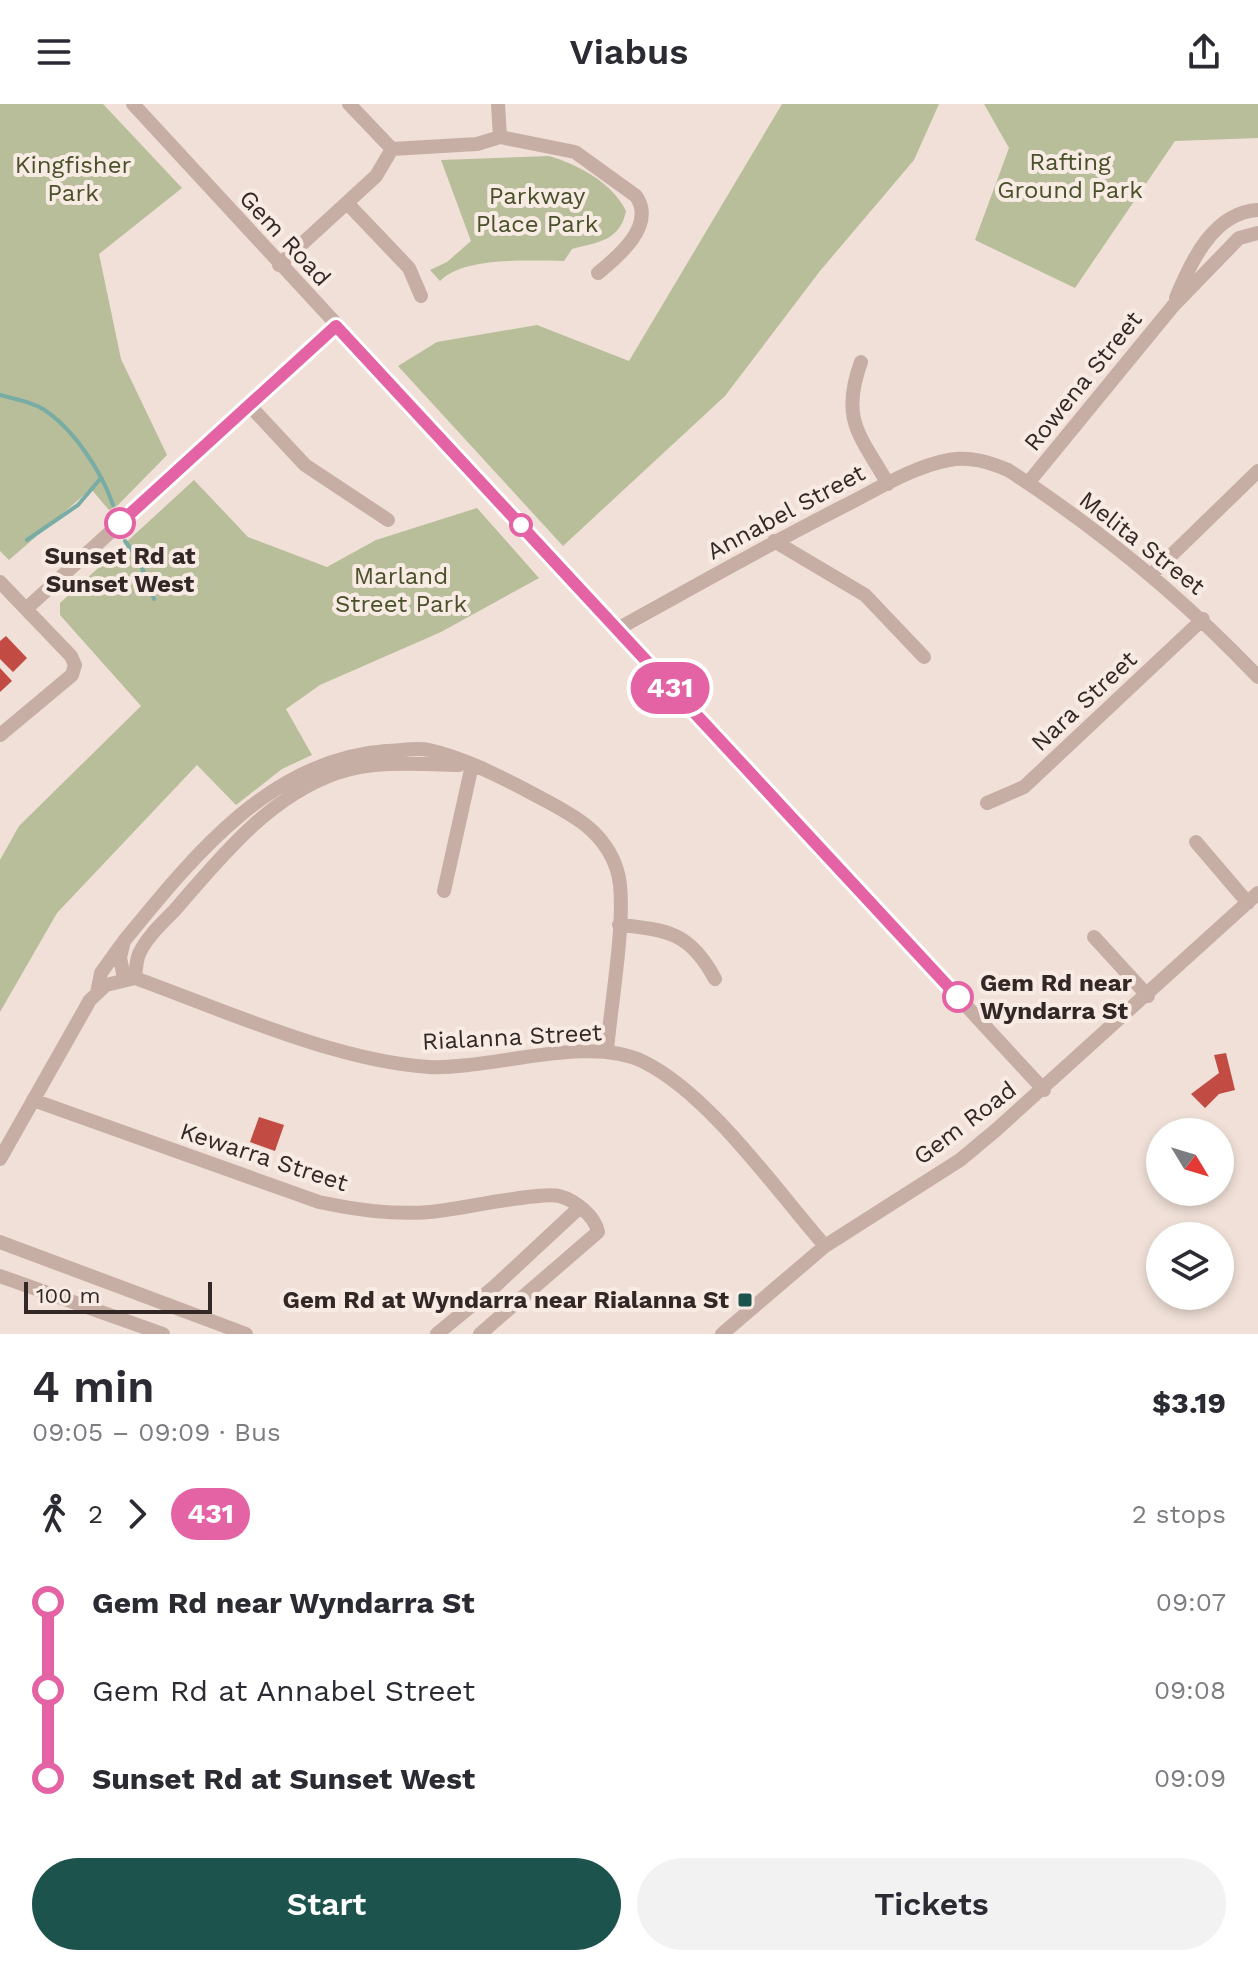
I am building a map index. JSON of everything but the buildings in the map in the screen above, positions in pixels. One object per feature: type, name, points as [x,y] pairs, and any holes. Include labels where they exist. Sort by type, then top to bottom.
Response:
[{"type":"street","name":"Gem Road","points":[[133,104],[1044,1090],[960,1160],[825,1246],[722,1334]]},
{"type":"street","points":[[349,104],[392,149],[477,144],[500,137],[575,152],[636,196],[642,205],[641,222],[621,254],[598,273]]},
{"type":"street","points":[[498,104],[500,137]]},
{"type":"street","points":[[279,265],[376,176],[392,149]]},
{"type":"street","points":[[348,204],[409,268],[421,296]]},
{"type":"street","name":"Rowena Street","points":[[1173,306],[1184,278],[1217,226],[1229,216],[1258,210]]},
{"type":"street","name":"Rowena Street","points":[[1028,483],[1173,306],[1239,238],[1258,233]]},
{"type":"street","points":[[26,609],[336,326]]},
{"type":"street","points":[[861,362],[850,406],[854,423],[888,484]]},
{"type":"street","points":[[250,406],[305,465],[388,520]]},
{"type":"street","name":"Annabel Street","points":[[616,630],[774,541],[888,484],[948,460],[985,461]]},
{"type":"street","name":"Melita Street","points":[[985,461],[1028,483],[1151,575],[1203,619],[1258,677]]},
{"type":"street","points":[[1151,575],[1258,471]]},
{"type":"street","points":[[774,541],[865,595],[924,657]]},
{"type":"street","points":[[0,582],[71,656],[75,665],[72,675],[0,735]]},
{"type":"street","name":"Nara Street","points":[[987,803],[1024,787],[1203,619]]},
{"type":"street","points":[[0,1159],[97,993],[101,973],[124,941],[207,846],[252,805],[289,780],[329,762],[367,753],[427,749],[472,765],[585,822],[607,845],[618,872],[619,925],[607,1051]]},
{"type":"street","points":[[97,993],[130,978],[139,954],[198,882],[261,818],[298,791],[337,772],[374,765],[472,765]]},
{"type":"street","points":[[444,891],[472,765]]},
{"type":"street","points":[[1044,1090],[1253,898],[1196,842]]},
{"type":"street","points":[[619,925],[666,930],[681,938],[695,948],[715,979]]},
{"type":"street","points":[[1094,937],[1148,996]]},
{"type":"street","points":[[124,941],[120,957],[130,978]]},
{"type":"street","name":"Rialanna Street","points":[[130,978],[358,1057],[431,1067],[607,1051],[640,1060],[684,1086],[825,1246]]},
{"type":"street","name":"Kewarra Street","points":[[33,1100],[319,1202],[369,1212],[428,1212],[558,1195],[580,1207]]},
{"type":"street","points":[[437,1334],[494,1287],[580,1207],[592,1218],[598,1232],[480,1334]]},
{"type":"street","points":[[0,1242],[246,1334]]},
{"type":"street","points":[[0,1276],[164,1334],[175,1309]]},
{"type":"green space","name":"Kingfisher Park","points":[[0,104],[103,104],[182,188],[99,254],[121,359],[167,455],[117,506],[109,510],[91,489],[9,560],[0,551]]},
{"type":"green space","points":[[782,104],[939,104],[914,160],[820,271],[725,396],[563,546],[398,366],[437,342],[537,325],[629,361]]},
{"type":"green space","name":"Rafting Ground Park","points":[[984,104],[1258,104],[1258,138],[1175,141],[1075,288],[975,240],[1009,148]]},
{"type":"green space","name":"Parkway Place Park","points":[[549,156],[582,170],[612,192],[626,211],[619,229],[606,239],[572,249],[564,261],[481,264],[465,267],[440,281],[430,270],[447,262],[471,241],[441,160]]},
{"type":"green space","name":"Marland Street Park","points":[[194,480],[248,537],[327,567],[376,540],[477,508],[539,578],[441,632],[320,685],[286,709],[312,755],[282,769],[236,805],[197,765],[57,913],[0,1012],[0,860],[19,826],[141,706],[60,615],[60,603]]},
{"type":"waterway","points":[[0,395],[38,406],[65,427],[94,465],[113,505]]},
{"type":"waterway","points":[[27,540],[78,505],[101,478]]},
{"type":"waterway","points":[[125,541],[139,560],[154,599]]},
{"type":"bus line","name":"431","points":[[120,523],[336,326],[958,997]]},
{"type":"place","name":"Sunset Rd at Sunset West","points":[[120,523]]},
{"type":"place","name":"Gem Rd near Wyndarra St","points":[[958,997]]},
{"type":"place","name":"Gem Rd at Wyndarra near Rialanna St","points":[[745,1300]]}]
